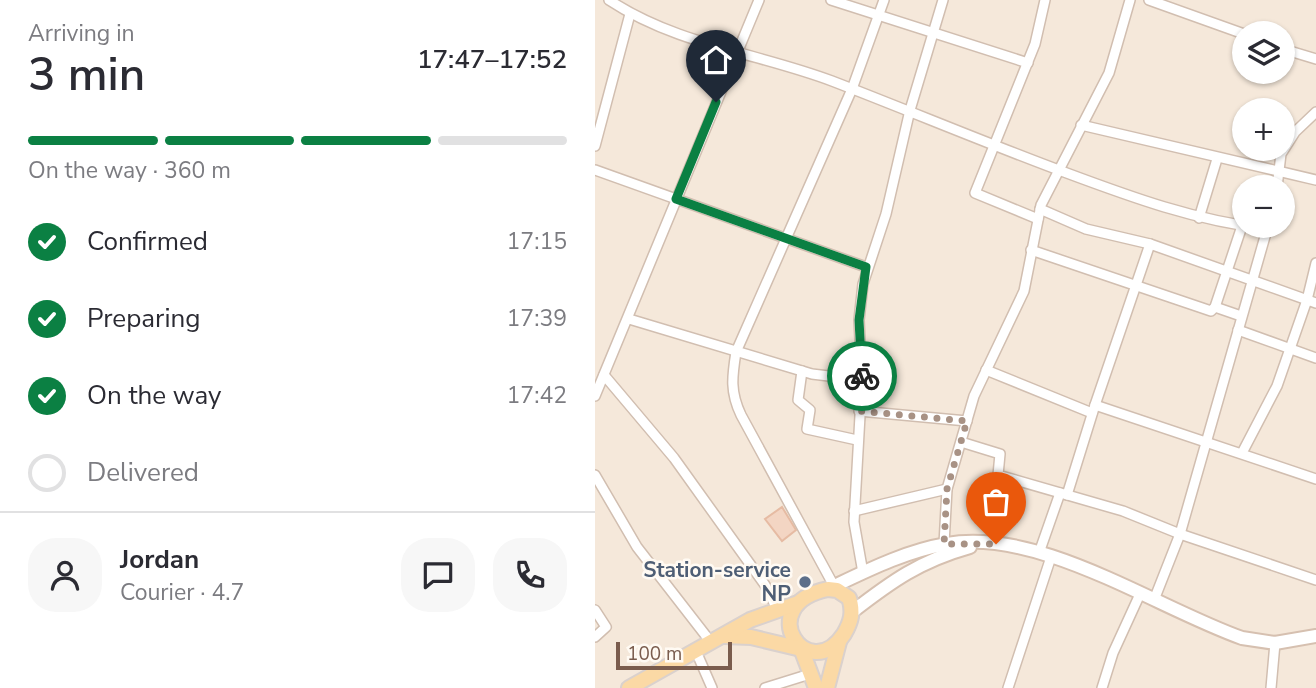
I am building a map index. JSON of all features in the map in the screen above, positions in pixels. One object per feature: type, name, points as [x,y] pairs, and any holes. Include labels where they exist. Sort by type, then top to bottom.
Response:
[{"type":"main road","points":[[636,686],[695,649],[777,609],[831,588],[844,593],[852,612],[839,641],[827,688]]},
{"type":"main road","points":[[798,603],[790,627],[816,688]]},
{"type":"main road","points":[[715,639],[751,637],[821,653],[839,641]]},
{"type":"street","points":[[609,0],[630,14],[686,38],[783,65],[910,110],[994,146],[1058,169],[1199,218],[1232,224]]},
{"type":"street","points":[[595,396],[629,319],[758,0]]},
{"type":"street","points":[[831,0],[1028,63]]},
{"type":"street","points":[[884,0],[852,89],[736,352],[731,384],[732,398],[831,588],[902,556],[944,544],[983,543],[1045,555],[1242,638],[1275,643],[1316,636]]},
{"type":"street","points":[[863,573],[854,537],[854,511],[862,380],[859,320],[866,267],[886,214],[910,110],[943,0]]},
{"type":"street","points":[[1045,0],[1028,63],[975,193],[1086,229],[1150,244],[1312,302]]},
{"type":"street","points":[[944,544],[947,489],[974,396],[1024,291],[1039,214],[1058,169],[1112,64],[1130,0]]},
{"type":"street","points":[[1149,0],[1176,4],[1232,29]]},
{"type":"street","points":[[595,146],[630,14]]},
{"type":"street","points":[[1295,53],[1316,59]]},
{"type":"street","points":[[1279,175],[1281,154],[1295,132],[1316,112]]},
{"type":"street","points":[[1081,125],[1217,159],[1316,180]]},
{"type":"street","points":[[1199,218],[1217,159]]},
{"type":"street","points":[[595,170],[866,267]]},
{"type":"street","points":[[1031,250],[1211,311],[1215,307],[1238,238]]},
{"type":"street","points":[[1154,600],[1180,534],[1265,238]]},
{"type":"street","points":[[1008,688],[1064,494],[1150,244]]},
{"type":"street","points":[[1242,453],[1272,396],[1312,302],[1316,263]]},
{"type":"street","points":[[1215,307],[1241,316]]},
{"type":"street","points":[[629,319],[802,371],[862,380]]},
{"type":"street","points":[[1238,330],[1316,358]]},
{"type":"street","points":[[986,370],[1094,409],[1205,440],[1316,479]]},
{"type":"street","points":[[802,371],[798,400],[810,410],[807,429],[857,440]]},
{"type":"street","points":[[604,375],[674,458],[765,585],[777,609]]},
{"type":"street","points":[[859,411],[967,421]]},
{"type":"street","points":[[961,443],[1000,454],[998,475],[1123,511],[1180,534],[1315,577]]},
{"type":"street","points":[[595,475],[637,547],[715,639]]},
{"type":"street","points":[[854,511],[947,489]]},
{"type":"street","points":[[852,612],[911,569],[931,558],[983,543]]},
{"type":"street","points":[[1102,688],[1113,653],[1140,594]]},
{"type":"street","points":[[595,610],[606,625],[604,632],[595,637]]},
{"type":"street","points":[[1271,688],[1275,643]]},
{"type":"street","points":[[695,649],[712,688]]},
{"type":"street","points":[[765,688],[810,674]]},
{"type":"shaded area","points":[[595,0],[1316,0],[1316,688],[595,688]]},
{"type":"building","points":[[782,507],[796,530],[782,541],[765,519]]},
{"type":"way so far","points":[[862,376],[859,411],[967,421],[947,489],[943,521],[944,544],[996,544]]},
{"type":"place","name":"Station-service NP","points":[[805,582]]},
{"type":"route","points":[[716,102],[676,199],[866,267],[859,320],[862,376]]}]
